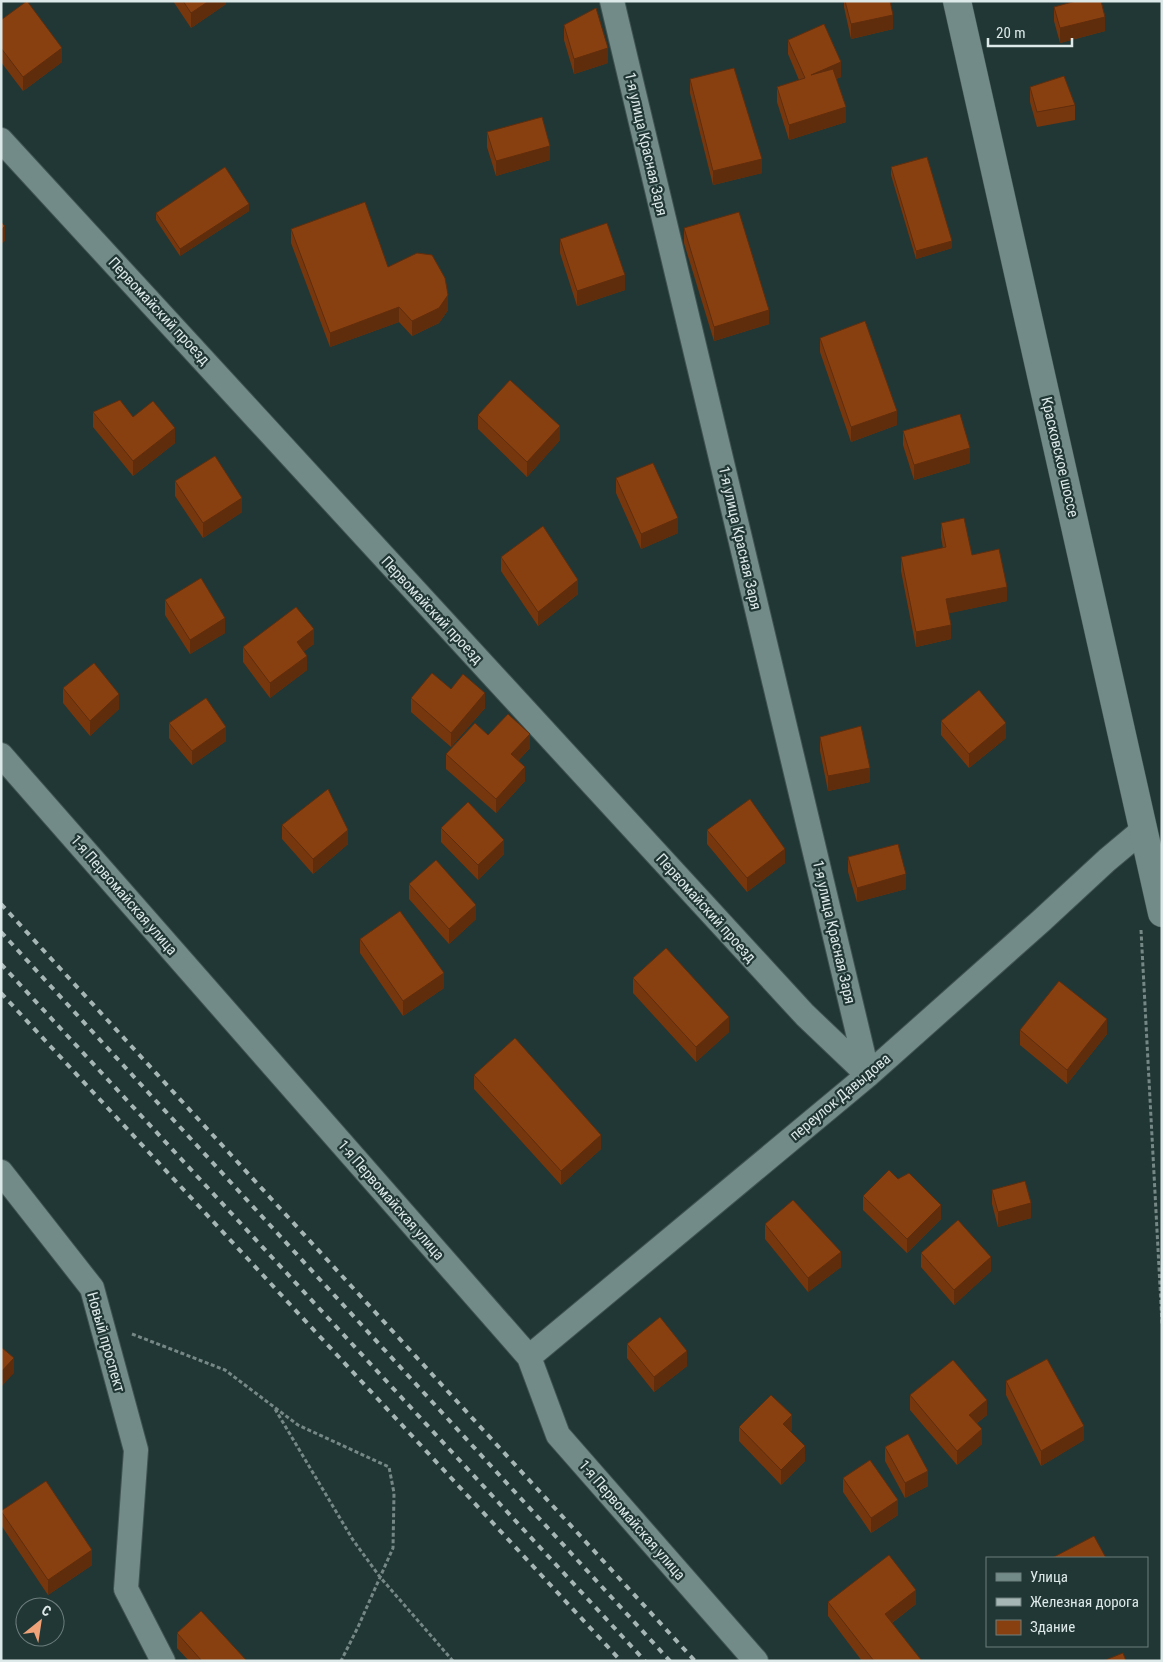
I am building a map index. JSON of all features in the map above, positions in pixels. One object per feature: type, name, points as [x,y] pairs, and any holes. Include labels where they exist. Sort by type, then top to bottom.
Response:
[{"type":"main road","name":"Красковское шоссе","points":[[958,1],[1144,829],[1151,918]]},
{"type":"street","name":"1-я улица Красная Заря","points":[[612,1],[868,1075]]},
{"type":"street","name":"Первомайский проезд","points":[[1,140],[805,1016],[868,1075]]},
{"type":"street","name":"1-я Первомайская улица","points":[[1,755],[529,1357],[558,1435],[756,1661]]},
{"type":"street","name":"переулок Давыдова","points":[[529,1357],[868,1075],[1144,829]]},
{"type":"street","name":"Новый проспект","points":[[1,1172],[92,1288],[136,1450],[126,1590],[164,1661]]},
{"type":"path","points":[[1151,918],[1162,1324]]},
{"type":"path","points":[[128,1332],[225,1370],[298,1426],[389,1468],[394,1493],[393,1548],[341,1661]]},
{"type":"path","points":[[274,1406],[353,1540],[380,1577],[453,1661]]},
{"type":"building","points":[[27,1],[62,48],[23,77],[1,48],[1,20]]},
{"type":"building","points":[[183,1],[209,1],[191,13]]},
{"type":"building","points":[[845,1],[890,1],[893,15],[851,24]]},
{"type":"building","points":[[1076,1],[1101,1],[1105,17],[1060,28],[1054,7]]},
{"type":"building","points":[[596,8],[608,48],[574,59],[564,25]]},
{"type":"building","points":[[824,24],[841,62],[811,75],[833,69],[846,107],[789,125],[777,87],[805,78],[788,40]]},
{"type":"building","points":[[734,68],[762,159],[713,171],[690,79]]},
{"type":"building","points":[[1064,76],[1075,105],[1037,112],[1030,87]]},
{"type":"building","points":[[542,117],[550,146],[496,161],[487,132]]},
{"type":"building","points":[[927,157],[952,241],[916,251],[891,167]]},
{"type":"building","points":[[225,167],[249,204],[180,249],[156,213]]},
{"type":"building","points":[[365,202],[388,267],[417,253],[432,255],[445,278],[448,295],[439,308],[412,321],[399,307],[330,333],[291,229]]},
{"type":"building","points":[[739,212],[769,310],[714,327],[684,228]]},
{"type":"building","points":[[1,222],[5,226],[1,230]]},
{"type":"building","points":[[607,223],[625,275],[577,291],[560,239]]},
{"type":"building","points":[[865,321],[897,411],[851,427],[820,338]]},
{"type":"building","points":[[510,380],[560,426],[527,462],[478,415]]},
{"type":"building","points":[[120,400],[133,417],[153,401],[175,428],[133,461],[93,412]]},
{"type":"building","points":[[960,414],[970,448],[914,465],[903,431]]},
{"type":"building","points":[[215,456],[242,498],[203,523],[175,481]]},
{"type":"building","points":[[653,463],[678,518],[641,534],[616,478]]},
{"type":"building","points":[[964,518],[972,555],[999,549],[1007,587],[946,599],[951,625],[916,632],[901,557],[946,547],[941,523]]},
{"type":"building","points":[[543,526],[578,580],[538,612],[501,557]]},
{"type":"building","points":[[201,578],[225,618],[190,640],[165,600]]},
{"type":"building","points":[[296,607],[314,629],[297,642],[307,656],[270,683],[243,647]]},
{"type":"building","points":[[94,663],[119,694],[90,721],[63,688]]},
{"type":"building","points":[[432,673],[451,689],[463,674],[485,693],[451,733],[411,698]]},
{"type":"building","points":[[979,690],[1006,723],[969,754],[941,721]]},
{"type":"building","points":[[206,698],[226,727],[192,751],[169,723]]},
{"type":"building","points":[[508,714],[530,734],[511,754],[525,767],[496,799],[446,754],[475,723],[488,735]]},
{"type":"building","points":[[861,726],[870,768],[828,776],[820,737]]},
{"type":"building","points":[[328,789],[348,830],[313,859],[282,825]]},
{"type":"building","points":[[750,799],[785,849],[747,878],[707,830]]},
{"type":"building","points":[[468,802],[504,840],[478,865],[441,828]]},
{"type":"building","points":[[898,844],[906,874],[857,888],[848,857]]},
{"type":"building","points":[[436,860],[476,905],[449,929],[409,884]]},
{"type":"building","points":[[400,911],[444,973],[403,1001],[360,939]]},
{"type":"building","points":[[666,948],[729,1017],[696,1047],[633,978]]},
{"type":"building","points":[[1059,981],[1107,1019],[1067,1070],[1020,1030]]},
{"type":"building","points":[[515,1038],[601,1135],[561,1171],[474,1075]]},
{"type":"building","points":[[889,1170],[898,1179],[909,1173],[941,1205],[907,1239],[863,1196]]},
{"type":"building","points":[[1025,1181],[1031,1203],[998,1212],[992,1190]]},
{"type":"building","points":[[793,1200],[841,1252],[808,1278],[765,1224]]},
{"type":"building","points":[[958,1220],[991,1257],[954,1290],[921,1253]]},
{"type":"building","points":[[660,1317],[687,1351],[654,1377],[627,1344]]},
{"type":"building","points":[[1,1347],[14,1358],[1,1372]]},
{"type":"building","points":[[1047,1359],[1084,1426],[1041,1451],[1006,1381]]},
{"type":"building","points":[[953,1360],[987,1400],[969,1415],[982,1429],[957,1451],[910,1395]]},
{"type":"building","points":[[771,1395],[792,1415],[783,1424],[805,1446],[781,1470],[739,1427]]},
{"type":"building","points":[[908,1434],[928,1471],[905,1483],[885,1447]]},
{"type":"building","points":[[870,1460],[898,1500],[871,1518],[843,1478]]},
{"type":"building","points":[[46,1481],[92,1550],[48,1580],[1,1511]]},
{"type":"building","points":[[1094,1536],[1105,1557],[1054,1557]]},
{"type":"building","points":[[889,1555],[916,1590],[885,1614],[922,1661],[874,1661],[828,1602]]},
{"type":"building","points":[[201,1611],[247,1661],[202,1661],[177,1633]]},
{"type":"building","points":[[1123,1653],[1126,1661],[1103,1661]]},
{"type":"railway","points":[[1,904],[695,1661]]},
{"type":"railway","points":[[1,932],[670,1661]]},
{"type":"railway","points":[[1,964],[645,1661]]},
{"type":"railway","points":[[1,993],[621,1661]]}]
